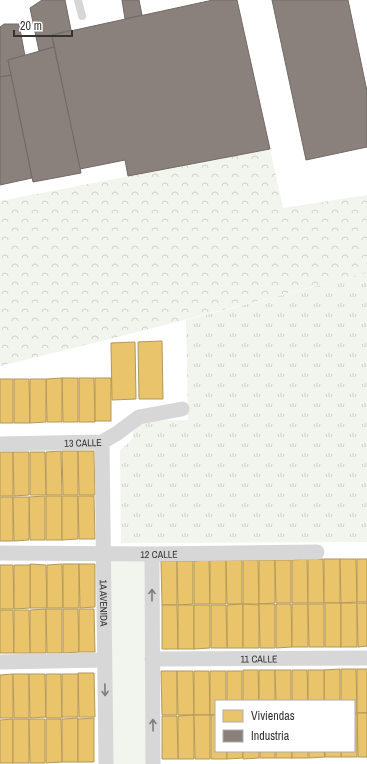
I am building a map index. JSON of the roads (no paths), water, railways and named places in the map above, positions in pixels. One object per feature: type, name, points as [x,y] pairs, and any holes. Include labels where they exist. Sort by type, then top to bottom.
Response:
[{"type":"street","name":"13 CALLE","points":[[0,444],[102,442],[116,434],[139,417],[182,409]]},
{"type":"street","name":"1A AVENIDA","points":[[102,442],[106,764]]},
{"type":"street","name":"12 CALLE","points":[[0,553],[152,554],[317,552]]},
{"type":"street","points":[[152,554],[153,764]]},
{"type":"street","name":"11 CALLE","points":[[152,659],[366,658]]},
{"type":"street","points":[[0,662],[104,660]]},
{"type":"lane","points":[[78,0],[82,16]]}]
